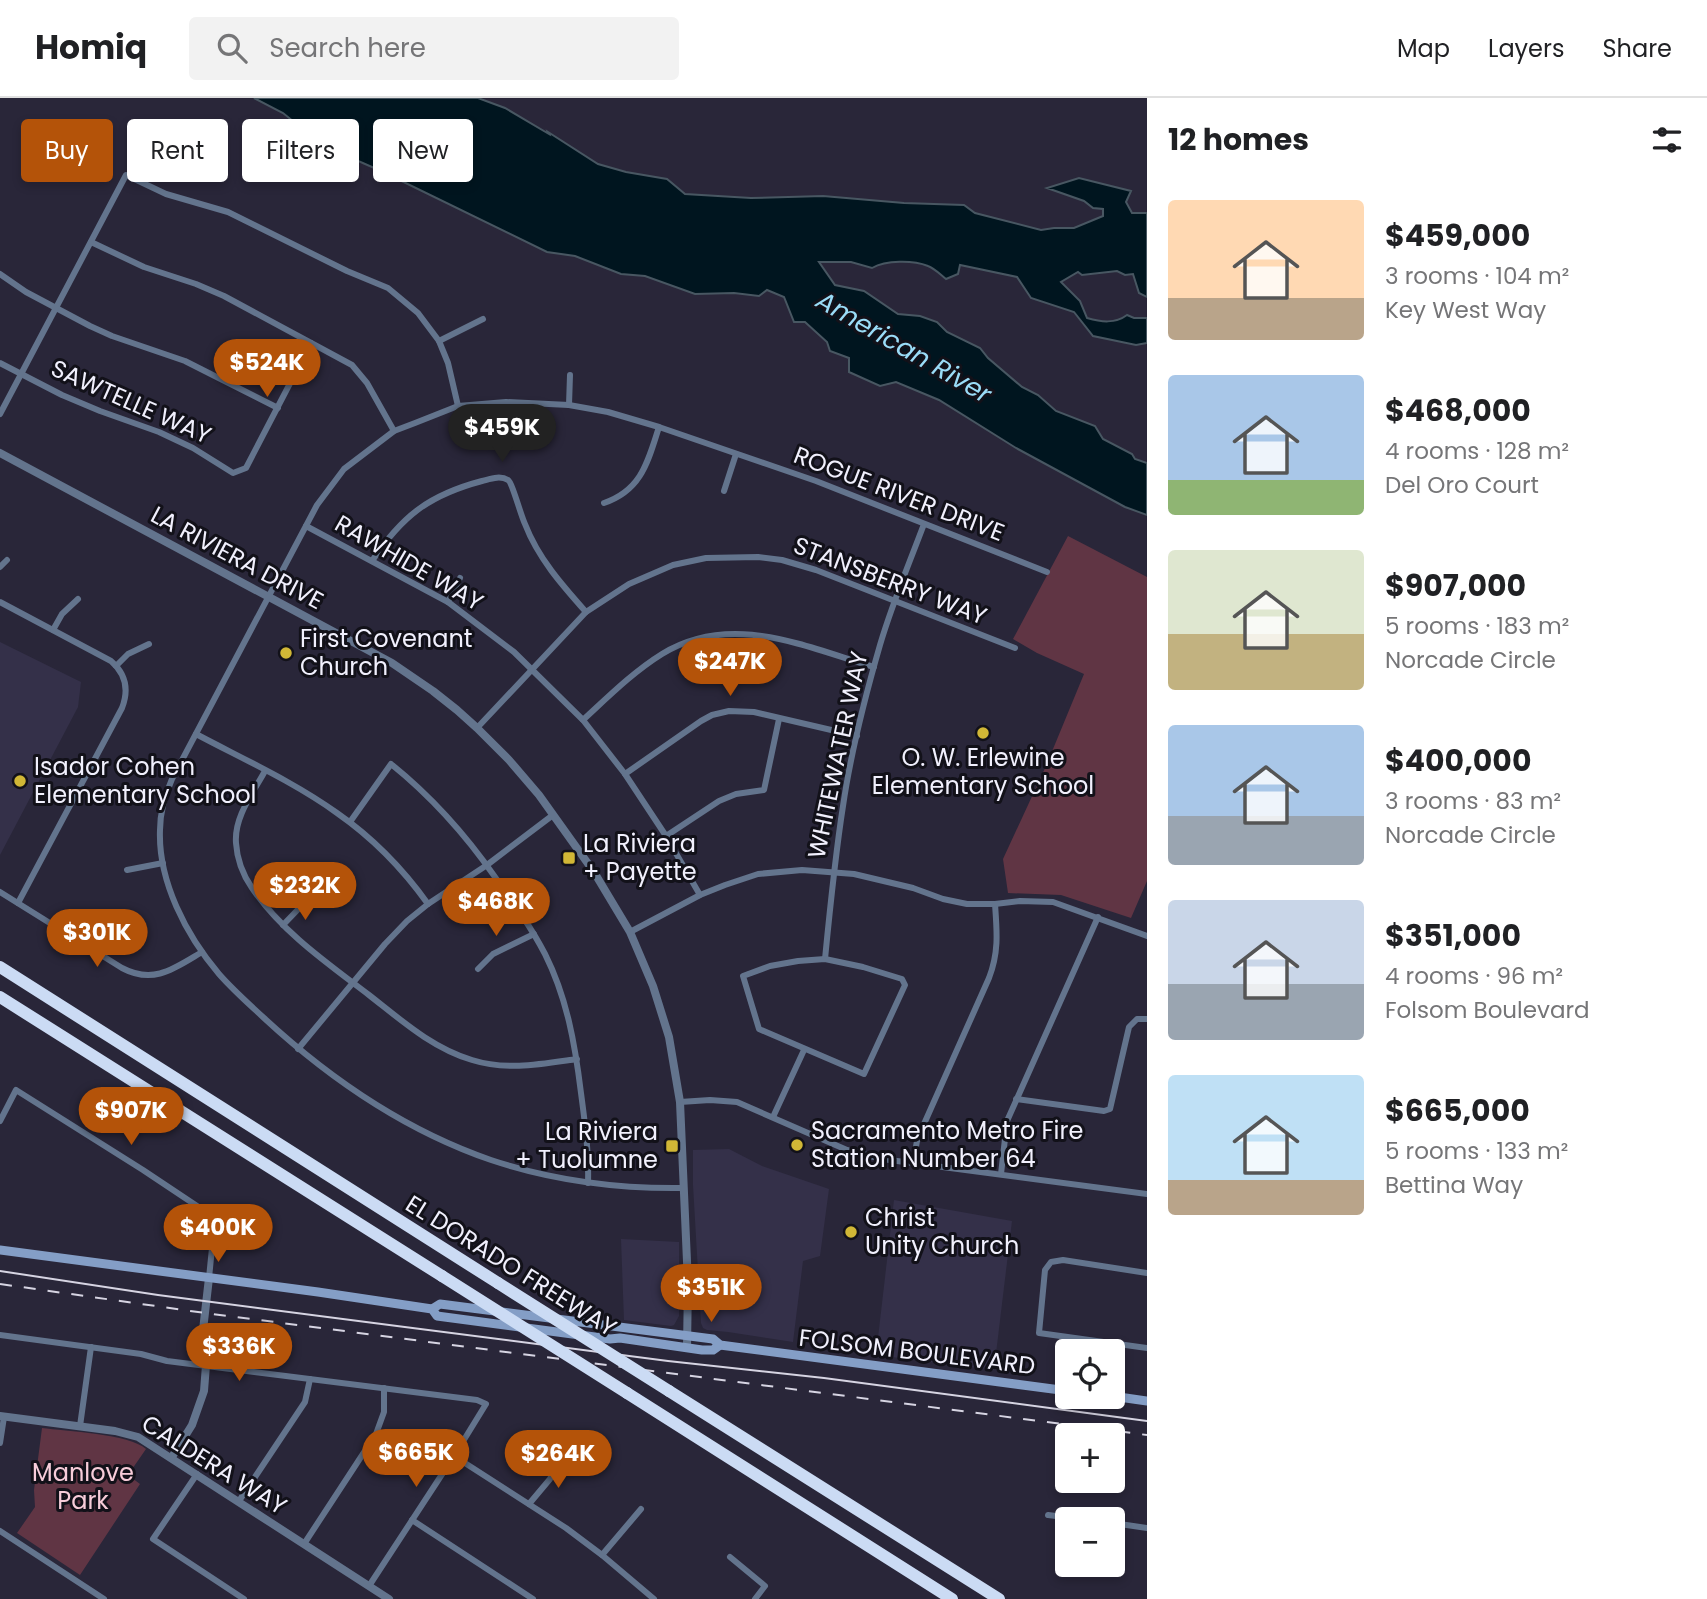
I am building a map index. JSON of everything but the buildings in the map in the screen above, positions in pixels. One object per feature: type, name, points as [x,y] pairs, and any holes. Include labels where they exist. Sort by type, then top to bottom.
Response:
[{"type":"highway","name":"EL DORADO FREEWAY","points":[[0,967],[999,1599]]},
{"type":"highway","name":"EL DORADO FREEWAY","points":[[0,997],[952,1599]]},
{"type":"main road","name":"FOLSOM BOULEVARD","points":[[0,1250],[432,1309],[440,1304],[713,1339],[720,1345],[1055,1389]]},
{"type":"main road","name":"FOLSOM BOULEVARD","points":[[432,1309],[437,1316],[713,1350],[720,1345]]},
{"type":"main road","points":[[1125,1398],[1147,1401]]},
{"type":"street","points":[[0,414],[126,175],[166,194],[229,212],[347,271],[388,288],[418,313],[439,341],[448,363],[458,406]]},
{"type":"street","points":[[91,242],[144,267],[224,296],[352,365],[360,373],[394,431]]},
{"type":"street","points":[[0,274],[56,308],[112,336],[186,361],[278,408],[311,343]]},
{"type":"street","points":[[439,341],[483,319]]},
{"type":"street","name":"SAWTELLE WAY","points":[[0,363],[62,395],[193,448],[233,473],[246,468],[278,408]]},
{"type":"street","points":[[569,405],[570,375]]},
{"type":"street","name":"ROGUE RIVER DRIVE","points":[[684,1188],[635,1188],[588,1183],[520,1169],[443,1141],[406,1123],[324,1070],[228,984],[202,951],[178,910],[163,863],[160,830],[163,803],[172,779],[317,505],[344,470],[394,431],[458,406],[506,402],[569,405],[608,412],[659,427],[816,481],[1047,572]]},
{"type":"street","points":[[604,503],[617,498],[637,481],[645,469],[659,427]]},
{"type":"street","name":"LA RIVIERA DRIVE","points":[[0,453],[392,663],[433,691],[477,728],[509,760],[553,815],[594,872],[630,932],[653,986],[669,1037],[680,1102],[688,1284],[687,1347]]},
{"type":"street","points":[[724,491],[736,454]]},
{"type":"street","points":[[372,561],[388,538],[424,504],[449,491],[499,477],[509,480],[514,487],[521,515],[538,550],[559,582],[586,612]]},
{"type":"street","name":"WHITEWATER WAY","points":[[825,959],[833,872],[856,736],[894,601],[924,524]]},
{"type":"street","name":"RAWHIDE WAY","points":[[306,526],[448,602],[513,652],[583,720],[625,774],[701,895]]},
{"type":"street","name":"STANSBERRY WAY","points":[[477,728],[586,612],[629,584],[673,565],[706,558],[735,556],[782,560],[816,570],[1015,648]]},
{"type":"street","points":[[0,567],[7,560]]},
{"type":"street","points":[[448,602],[460,578]]},
{"type":"street","points":[[53,630],[62,614],[78,599]]},
{"type":"street","points":[[0,602],[106,658],[116,666],[125,683],[122,708],[18,904]]},
{"type":"street","points":[[583,720],[644,666],[663,654],[689,640],[724,633],[753,634],[781,640],[874,667]]},
{"type":"street","points":[[116,666],[128,654],[149,644]]},
{"type":"street","points":[[625,774],[712,715],[729,711],[754,712],[856,736]]},
{"type":"street","points":[[666,836],[736,794],[764,790],[779,719]]},
{"type":"street","points":[[196,734],[314,797],[350,822],[385,853],[428,904]]},
{"type":"street","points":[[350,822],[391,764],[411,779],[447,815],[487,865],[534,934],[563,997],[571,1029],[586,1130],[588,1183]]},
{"type":"street","points":[[265,771],[240,816],[236,844],[240,864],[248,882],[282,925],[352,983],[428,1039],[450,1051],[472,1060],[502,1066],[577,1059]]},
{"type":"street","points":[[298,1049],[407,921],[553,815]]},
{"type":"street","points":[[127,870],[163,863]]},
{"type":"street","points":[[630,932],[701,895],[758,874],[802,870],[854,874],[967,904],[1053,902],[1147,936]]},
{"type":"street","points":[[0,892],[136,974],[152,976],[167,972],[202,951]]},
{"type":"street","points":[[282,925],[308,899]]},
{"type":"street","points":[[913,1163],[923,1124],[994,964],[998,944],[995,904]]},
{"type":"street","points":[[1000,1174],[1007,1121],[1098,917]]},
{"type":"street","points":[[478,969],[493,954],[534,934]]},
{"type":"street","points":[[825,959],[885,973],[902,979],[905,985],[864,1074],[759,1029],[743,976],[770,966],[825,959]]},
{"type":"street","points":[[1016,1099],[1104,1111],[1110,1109],[1129,1027],[1137,1019],[1147,1019]]},
{"type":"street","points":[[773,1117],[804,1050]]},
{"type":"street","points":[[0,1121],[16,1090],[215,1218],[203,1330],[205,1382],[192,1425],[172,1457]]},
{"type":"street","points":[[680,1102],[737,1102],[848,1150],[882,1159],[1147,1194]]},
{"type":"street","points":[[1147,1273],[1063,1260],[1051,1262],[1045,1270],[1039,1333],[1147,1348]]},
{"type":"street","points":[[0,1335],[141,1354],[167,1361],[478,1400],[486,1404],[369,1586]]},
{"type":"street","points":[[80,1426],[91,1347]]},
{"type":"street","points":[[239,1501],[305,1402],[310,1379]]},
{"type":"street","points":[[304,1544],[376,1434],[384,1412],[384,1388]]},
{"type":"street","points":[[0,1443],[2,1417]]},
{"type":"street","name":"CALDERA WAY","points":[[2,1417],[131,1434],[145,1440],[389,1599]]},
{"type":"street","points":[[454,1456],[566,1528],[654,1599]]},
{"type":"street","points":[[529,1504],[550,1479],[558,1459]]},
{"type":"street","points":[[197,1474],[153,1539],[244,1599]]},
{"type":"street","points":[[602,1555],[641,1509]]},
{"type":"street","points":[[1048,1515],[1055,1516]]},
{"type":"street","points":[[412,1520],[533,1599]]},
{"type":"street","points":[[1125,1525],[1147,1528]]},
{"type":"street","points":[[0,1531],[104,1599]]},
{"type":"street","points":[[730,1557],[765,1586],[755,1599]]},
{"type":"shaded area","name":"Isador Cohen Elementary School","points":[[0,642],[81,682],[78,707],[0,855]]},
{"type":"shaded area","points":[[729,1149],[762,1166],[829,1189],[820,1256],[803,1261],[793,1342],[707,1330],[701,1323],[693,1150]]},
{"type":"shaded area","points":[[894,1200],[1012,1221],[994,1370],[876,1355]]},
{"type":"shaded area","points":[[621,1239],[679,1242],[679,1316],[674,1325],[624,1320]]},
{"type":"green space","points":[[1068,536],[1147,577],[1147,881],[1131,918],[1061,895],[1008,893],[1003,859],[1084,674],[1013,639]]},
{"type":"green space","name":"Manlove Park","points":[[42,1428],[112,1437],[146,1449],[128,1475],[140,1484],[80,1575],[17,1533],[35,1507],[34,1490]]},
{"type":"water","name":"American River","points":[[254,98],[478,98],[505,108],[598,164],[667,179],[685,194],[751,198],[823,196],[964,205],[975,213],[1041,230],[1074,228],[1103,216],[1103,209],[1093,208],[1084,201],[1047,188],[1079,178],[1131,191],[1126,202],[1132,213],[1147,213],[1147,297],[1139,293],[1133,274],[1125,275],[1117,271],[1082,275],[1078,272],[1061,282],[1080,301],[1087,318],[1108,321],[1127,315],[1147,318],[1147,343],[1136,345],[1093,336],[1074,312],[1031,298],[1017,277],[960,265],[958,274],[946,279],[930,267],[915,263],[892,262],[872,268],[851,262],[819,262],[835,285],[864,291],[898,314],[920,316],[937,322],[947,332],[980,348],[1022,387],[1038,395],[1056,411],[1095,426],[1103,439],[1132,454],[1135,459],[1147,463],[1147,515],[1125,507],[1016,448],[939,400],[896,382],[880,386],[849,372],[849,358],[830,351],[827,342],[805,322],[794,322],[784,297],[767,290],[759,296],[734,293],[695,294],[645,276],[621,274],[575,256],[547,252],[404,182],[473,182],[473,119],[373,119],[373,167],[359,161],[359,119],[290,119]]},
{"type":"tram line","points":[[0,1271],[158,1295],[1147,1421]]},
{"type":"railway","points":[[0,1284],[1147,1435]]},
{"type":"place","name":"First Covenant Church","points":[[286,653]]},
{"type":"place","name":"O. W. Erlewine Elementary School","points":[[983,733]]},
{"type":"place","name":"Isador Cohen Elementary School","points":[[20,781]]},
{"type":"place","name":"La Riviera + Payette","points":[[569,858]]},
{"type":"place","name":"Sacramento Metro Fire Station Number 64","points":[[797,1145]]},
{"type":"place","name":"La Riviera + Tuolumne","points":[[672,1146]]},
{"type":"place","name":"Christ Unity Church","points":[[851,1232]]}]
